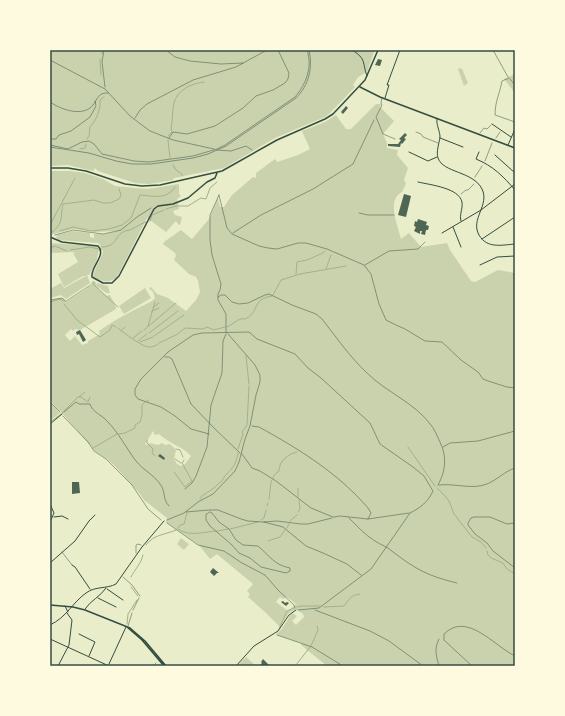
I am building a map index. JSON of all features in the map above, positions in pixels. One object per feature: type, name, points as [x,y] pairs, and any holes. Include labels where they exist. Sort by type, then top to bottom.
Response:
[{"type":"main road","points":[[50,168],[68,168],[86,171],[125,184],[142,186],[160,185],[217,173],[230,168],[277,140],[328,118],[336,112],[368,76],[378,50]]},
{"type":"main road","points":[[360,86],[384,98],[515,148]]},
{"type":"main road","points":[[50,237],[62,242],[98,246],[101,249],[101,253],[91,276],[93,279],[103,283],[112,283],[119,276],[154,209],[158,206],[173,204],[190,197],[203,185],[215,178],[217,173]]},
{"type":"main road","points":[[50,605],[73,607],[85,610],[135,631],[165,666]]},
{"type":"street","points":[[352,50],[362,58],[366,75],[368,76]]},
{"type":"street","points":[[384,98],[390,85],[387,84],[400,50]]},
{"type":"street","points":[[438,119],[437,123],[440,137],[437,157],[445,167],[474,179],[482,189],[484,202],[476,225],[482,239],[486,243],[494,245],[515,244]]},
{"type":"street","points":[[492,124],[511,137]]},
{"type":"street","points":[[508,145],[515,129]]},
{"type":"street","points":[[440,137],[463,147]]},
{"type":"street","points":[[409,152],[428,161],[437,157]]},
{"type":"street","points":[[479,152],[476,159],[485,162],[494,168],[515,190]]},
{"type":"street","points":[[495,155],[515,173]]},
{"type":"street","points":[[418,182],[451,190],[459,196],[462,204],[460,218],[461,222]]},
{"type":"street","points":[[442,233],[481,210],[515,184]]},
{"type":"street","points":[[482,239],[515,217]]},
{"type":"street","points":[[453,227],[461,247]]},
{"type":"street","points":[[480,265],[497,257],[515,256]]},
{"type":"street","points":[[50,424],[62,414]]},
{"type":"street","points":[[50,504],[54,512],[50,522]]},
{"type":"street","points":[[50,563],[75,541],[95,515]]},
{"type":"street","points":[[53,516],[62,516],[68,519]]},
{"type":"street","points":[[50,625],[58,621],[67,613],[85,593],[90,590],[106,588],[116,584],[142,547],[164,521]]},
{"type":"street","points":[[72,565],[75,567],[90,590]]},
{"type":"street","points":[[85,610],[87,606],[106,588]]},
{"type":"street","points":[[106,588],[123,600]]},
{"type":"street","points":[[97,598],[116,607]]},
{"type":"street","points":[[58,666],[68,647],[72,620],[67,613],[65,606]]},
{"type":"street","points":[[236,666],[254,646],[275,634],[289,615],[296,610]]},
{"type":"street","points":[[50,639],[109,666],[127,627]]},
{"type":"street","points":[[79,634],[95,642],[89,657]]},
{"type":"lane","points":[[384,98],[376,116],[383,134],[395,139]]},
{"type":"lane","points":[[480,134],[481,130],[484,128],[487,129],[492,124]]},
{"type":"lane","points":[[416,132],[439,144]]},
{"type":"lane","points":[[137,554],[135,550],[136,544],[140,544],[142,547]]},
{"type":"lane","points":[[62,552],[72,565]]},
{"type":"lane","points":[[123,577],[132,585],[140,596]]},
{"type":"lane","points":[[127,627],[132,613]]},
{"type":"path","points":[[50,102],[68,110],[75,111],[89,109],[99,94],[105,89],[102,62],[104,50]]},
{"type":"path","points":[[166,50],[175,57],[190,61],[220,64],[245,63]]},
{"type":"path","points":[[135,120],[140,110],[147,104],[193,80],[228,71],[267,50]]},
{"type":"path","points":[[169,138],[173,132],[187,134],[215,126],[242,108],[256,96],[273,90],[284,83],[288,79],[289,73],[278,50]]},
{"type":"path","points":[[50,145],[68,149],[82,142],[90,142],[102,154],[125,160],[144,162],[193,156],[215,150],[225,145],[295,97],[308,76],[309,64],[307,50]]},
{"type":"path","points":[[493,50],[515,86]]},
{"type":"path","points":[[50,60],[105,89],[144,128],[169,138],[215,150],[227,152],[246,146],[251,149]]},
{"type":"path","points":[[509,78],[502,81],[495,104],[495,115],[515,122]]},
{"type":"path","points":[[103,92],[109,93]]},
{"type":"path","points":[[50,139],[56,139],[59,135],[71,131],[90,117],[96,106],[95,100]]},
{"type":"path","points":[[232,234],[261,215],[313,189],[352,164],[376,116]]},
{"type":"path","points":[[474,179],[485,162],[494,140],[501,131]]},
{"type":"path","points":[[459,196],[477,182]]},
{"type":"path","points":[[185,489],[192,483],[196,476],[207,447],[211,405],[222,373],[223,341],[226,333],[226,314],[218,302],[221,284],[211,248],[210,219],[210,212],[219,195],[227,228],[232,234],[259,246],[268,248],[277,249],[298,243],[306,243],[327,249],[364,265],[371,274],[379,304],[386,320],[425,341],[442,342],[461,360],[478,372],[484,379],[507,387],[515,388]]},
{"type":"path","points":[[50,237],[72,230],[103,234],[121,230],[154,205]]},
{"type":"path","points":[[359,212],[368,214],[394,215]]},
{"type":"path","points":[[364,265],[389,251],[418,249],[425,242]]},
{"type":"path","points":[[218,297],[225,295],[232,302],[239,304],[248,303],[269,294],[292,306],[316,314],[322,318],[367,373],[429,422],[443,448],[445,468],[438,485],[448,484],[474,486],[487,484],[515,468]]},
{"type":"path","points":[[50,300],[62,298],[65,301]]},
{"type":"path","points":[[209,434],[191,429],[161,407],[138,399],[134,391],[141,379],[171,349],[195,334],[250,332],[257,339],[295,354],[308,368],[370,423],[380,444],[413,466],[424,476],[433,491],[426,503],[418,510],[410,513],[368,519],[340,516],[308,524],[277,520],[263,522]]},
{"type":"path","points":[[184,513],[198,502],[217,491],[235,471],[250,426],[260,382],[260,375],[255,364],[226,333]]},
{"type":"path","points":[[164,357],[169,357],[172,359],[191,404],[241,454],[252,468],[276,481],[311,508],[333,517]]},
{"type":"path","points":[[50,402],[88,442],[94,451],[106,459],[132,485],[140,494],[148,509],[198,545],[224,551],[242,564],[265,575],[278,590],[294,604],[296,610],[322,607],[372,569],[410,513]]},
{"type":"path","points":[[62,414],[76,402],[79,404],[90,404],[93,409],[110,424],[121,437],[136,461],[161,485],[164,500],[169,506]]},
{"type":"path","points":[[250,426],[263,428],[310,457],[336,477],[368,508],[371,513],[368,519]]},
{"type":"path","points":[[443,448],[450,442],[478,441],[515,430]]},
{"type":"path","points":[[164,521],[184,513],[218,510],[241,520],[263,522],[282,526],[306,546],[347,564],[362,576]]},
{"type":"path","points":[[210,512],[212,512],[219,522],[229,529],[236,540],[243,545],[258,546],[274,562],[281,566],[290,568],[290,571],[286,573],[261,567],[250,558],[239,553],[208,524],[206,515],[210,512]]},
{"type":"path","points":[[515,523],[505,523],[490,516],[474,517],[468,522],[468,525],[475,534],[487,543],[493,551],[515,568]]},
{"type":"path","points":[[348,518],[374,540],[420,571],[457,583]]},
{"type":"path","points":[[132,613],[140,596]]},
{"type":"path","points":[[313,609],[356,624],[370,631],[389,641],[423,666]]},
{"type":"path","points":[[472,666],[444,640],[444,634],[448,630],[457,626],[465,627],[486,636],[502,649],[515,656]]},
{"type":"path","points":[[275,634],[313,647],[343,666]]},
{"type":"path","points":[[439,639],[435,648],[439,666]]},
{"type":"path","points":[[153,666],[158,662]]},
{"type":"green space","points":[[50,50],[373,50],[374,52],[367,72],[358,77],[353,85],[355,87],[325,117],[275,138],[224,168],[149,184],[135,183],[98,171],[95,168],[93,171],[68,165],[50,166]]},
{"type":"green space","points":[[458,69],[462,69],[468,83],[464,86]]},
{"type":"green space","points":[[515,74],[515,93],[504,79]]},
{"type":"green space","points":[[376,104],[381,104],[380,107],[394,121],[383,134],[387,143],[387,148],[398,150],[397,155],[408,168],[404,180],[406,184],[402,192],[397,196],[394,207],[394,214],[401,239],[409,233],[421,247],[447,243],[450,250],[471,281],[475,282],[498,270],[515,273],[515,666],[327,666],[301,645],[301,643],[277,635],[292,613],[297,616],[292,621],[296,625],[304,617],[303,614],[296,609],[289,613],[280,627],[248,597],[250,594],[247,591],[253,584],[217,554],[210,559],[199,545],[166,522],[167,518],[144,500],[115,466],[95,451],[50,401],[50,300],[63,298],[67,301],[86,289],[93,281],[96,282],[98,288],[103,293],[107,296],[110,295],[116,309],[80,330],[75,329],[73,331],[71,329],[65,335],[70,341],[75,336],[82,345],[88,343],[88,341],[100,334],[99,331],[152,301],[155,298],[153,292],[149,288],[151,287],[157,294],[168,298],[186,311],[196,300],[200,292],[198,281],[196,277],[189,274],[174,260],[176,256],[175,253],[163,244],[164,242],[181,230],[192,239],[209,219],[218,198],[220,207],[224,207],[232,195],[253,177],[256,178],[256,173],[275,159],[277,162],[310,149],[302,131],[325,122],[336,115],[346,129],[351,129]],"holes":[[[153,431],[155,435],[159,434],[191,456],[185,464],[181,466],[177,464],[174,459],[176,450],[170,444],[145,444]],[[280,597],[283,599],[287,597],[296,604],[288,611],[276,602]]]},
{"type":"green space","points":[[50,171],[85,173],[103,179],[115,186],[134,188],[148,189],[179,184],[179,194],[181,196],[177,199],[179,209],[173,211],[175,215],[182,217],[180,225],[176,221],[166,232],[147,218],[117,277],[111,281],[103,281],[94,278],[93,274],[103,253],[103,250],[99,250],[96,262],[89,275],[87,275],[90,283],[66,299],[61,295],[50,298],[50,289],[61,283],[64,288],[86,276],[83,276],[64,287],[58,274],[78,262],[73,253],[76,252],[50,253],[50,243],[101,246],[98,243],[59,240],[56,238],[57,235],[72,231],[90,233],[90,237],[94,238],[94,234],[105,234],[118,231],[95,232],[73,229],[50,235]]},
{"type":"green space","points":[[97,283],[108,286],[110,293],[106,293],[97,286]]},
{"type":"green space","points":[[145,288],[151,298],[124,314],[119,306]]},
{"type":"green space","points":[[50,402],[60,413],[52,419],[50,416]]},
{"type":"green space","points":[[181,538],[189,544],[184,550],[177,544]]},
{"type":"green space","points":[[246,657],[256,666],[237,666]]},
{"type":"building","points":[[378,59],[382,60],[380,66],[375,65]]},
{"type":"building","points":[[346,106],[348,108],[343,114],[341,112]]},
{"type":"building","points":[[405,133],[407,135],[404,138],[406,139],[402,144],[401,143],[400,147],[388,146],[388,144],[398,144],[401,140],[399,139]]},
{"type":"building","points":[[404,194],[411,196],[406,217],[398,215]]},
{"type":"building","points":[[418,219],[427,222],[426,225],[429,226],[425,235],[421,234],[422,231],[420,231],[420,234],[414,231],[416,227],[414,226],[415,221],[417,222]]},
{"type":"building","points":[[80,330],[86,340],[83,342],[79,334],[77,335],[76,332]]},
{"type":"building","points":[[160,454],[165,458],[164,460],[158,456]]},
{"type":"building","points":[[72,482],[79,482],[80,493],[72,494]]},
{"type":"building","points":[[213,568],[219,573],[214,576],[210,572]]},
{"type":"building","points":[[283,601],[285,603],[289,603],[286,606],[281,602]]},
{"type":"building","points":[[263,659],[270,666],[259,666]]},
{"type":"waterway","points":[[100,59],[101,75]]},
{"type":"waterway","points":[[168,136],[172,132],[173,106],[178,94],[190,86],[204,82]]},
{"type":"waterway","points":[[87,139],[89,136],[90,127],[98,115],[100,100],[104,97]]},
{"type":"waterway","points":[[168,140],[170,158]]},
{"type":"waterway","points":[[80,149],[85,148],[86,144]]},
{"type":"waterway","points":[[173,165],[176,170],[182,174],[182,176]]},
{"type":"waterway","points":[[50,225],[75,178]]},
{"type":"waterway","points":[[166,209],[176,206],[188,206],[201,198],[206,199],[210,188],[217,182]]},
{"type":"waterway","points":[[60,231],[73,227],[92,231],[109,229],[122,225],[131,218],[140,195],[164,196],[175,187]]},
{"type":"waterway","points":[[51,233],[60,223],[63,204],[94,200],[103,203],[110,203],[119,199],[121,195],[119,189]]},
{"type":"waterway","points":[[150,221],[152,215],[164,210]]},
{"type":"waterway","points":[[102,247],[111,245],[124,231],[131,230],[146,222]]},
{"type":"waterway","points":[[50,248],[55,246],[67,251]]},
{"type":"waterway","points":[[70,250],[90,247],[98,249]]},
{"type":"waterway","points":[[296,274],[297,262],[307,260],[325,251]]},
{"type":"waterway","points":[[326,269],[331,255]]},
{"type":"waterway","points":[[273,295],[281,280],[300,274],[346,266]]},
{"type":"waterway","points":[[93,282],[94,285],[118,307]]},
{"type":"waterway","points":[[66,301],[89,286]]},
{"type":"waterway","points":[[227,327],[239,320],[246,319],[254,312],[261,300],[272,296]]},
{"type":"waterway","points":[[50,302],[60,299],[63,301]]},
{"type":"waterway","points":[[148,326],[155,302]]},
{"type":"waterway","points":[[154,307],[159,303]]},
{"type":"waterway","points":[[144,330],[176,303]]},
{"type":"waterway","points":[[64,304],[77,320],[100,337],[110,330],[112,325],[116,327]]},
{"type":"waterway","points":[[152,311],[159,308]]},
{"type":"waterway","points":[[149,333],[178,311]]},
{"type":"waterway","points":[[154,336],[184,315]]},
{"type":"waterway","points":[[121,331],[125,327]]},
{"type":"waterway","points":[[159,343],[176,335],[185,328],[203,329],[207,327],[214,330],[225,327]]},
{"type":"waterway","points":[[118,328],[142,345],[153,347],[158,344]]},
{"type":"waterway","points":[[133,338],[142,331]]},
{"type":"waterway","points":[[138,341],[147,334]]},
{"type":"waterway","points":[[140,342],[153,337]]},
{"type":"waterway","points":[[246,356],[249,384]]},
{"type":"waterway","points":[[238,449],[243,434],[242,432],[247,425],[249,386]]},
{"type":"waterway","points":[[79,397],[85,392]]},
{"type":"waterway","points":[[62,413],[78,397],[81,397],[88,402],[90,397]]},
{"type":"waterway","points":[[119,434],[135,428],[135,425],[140,422],[142,405],[145,402]]},
{"type":"waterway","points":[[57,417],[61,414]]},
{"type":"waterway","points":[[50,422],[57,417]]},
{"type":"waterway","points":[[93,448],[117,434]]},
{"type":"waterway","points":[[147,440],[147,443],[153,449],[152,453],[155,456]]},
{"type":"waterway","points":[[408,447],[435,486]]},
{"type":"waterway","points":[[176,449],[180,450],[183,457]]},
{"type":"waterway","points":[[273,478],[279,471],[282,461],[290,454],[297,452]]},
{"type":"waterway","points":[[200,499],[221,482],[235,463],[238,453]]},
{"type":"waterway","points":[[175,459],[181,463]]},
{"type":"waterway","points":[[174,472],[185,487],[192,481],[182,463],[184,460]]},
{"type":"waterway","points":[[269,499],[272,480]]},
{"type":"waterway","points":[[298,488],[298,497]]},
{"type":"waterway","points":[[437,488],[449,501],[454,514],[472,537],[481,542],[486,548]]},
{"type":"waterway","points":[[298,512],[300,509],[299,500]]},
{"type":"waterway","points":[[261,520],[264,518],[266,510]]},
{"type":"waterway","points":[[178,528],[180,525],[184,524],[187,513]]},
{"type":"waterway","points":[[290,521],[297,515]]},
{"type":"waterway","points":[[230,529],[258,522]]},
{"type":"waterway","points":[[287,528],[289,524]]},
{"type":"waterway","points":[[178,529],[187,533],[216,531]]},
{"type":"waterway","points":[[217,531],[228,529]]},
{"type":"waterway","points":[[146,545],[149,541],[156,537],[176,530]]},
{"type":"waterway","points":[[268,541],[280,537],[285,530]]},
{"type":"waterway","points":[[487,551],[491,558],[503,563],[507,569],[515,574]]},
{"type":"waterway","points":[[131,577],[143,555]]},
{"type":"waterway","points":[[131,587],[138,596]]},
{"type":"waterway","points":[[324,607],[344,606],[352,596],[360,594]]},
{"type":"waterway","points":[[127,624],[128,614],[137,600]]},
{"type":"waterway","points":[[297,607],[320,606]]},
{"type":"waterway","points":[[279,629],[287,611],[294,608]]},
{"type":"waterway","points":[[311,646],[318,630],[317,626]]},
{"type":"waterway","points":[[307,651],[310,647]]},
{"type":"waterway","points":[[295,666],[307,651]]},
{"type":"railway","points":[[50,147],[89,153],[132,164],[151,164],[193,158],[208,154],[226,146],[296,98],[304,88],[309,76],[309,50]]}]
